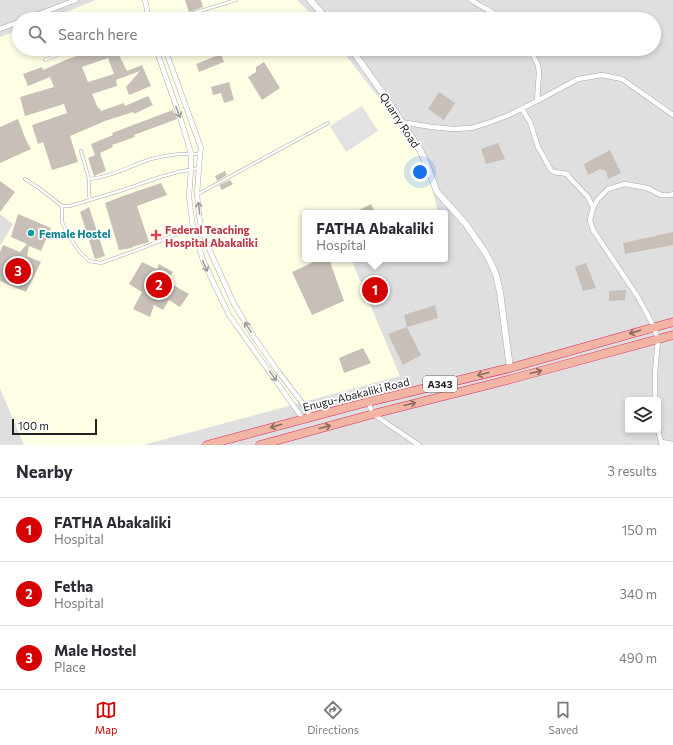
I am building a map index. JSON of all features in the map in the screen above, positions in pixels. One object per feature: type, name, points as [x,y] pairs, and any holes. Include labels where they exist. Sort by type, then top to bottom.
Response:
[{"type":"highway","name":"Enugu-Abakaliki Road","points":[[207,445],[368,402],[510,368],[673,322]]},
{"type":"highway","name":"A343","points":[[263,445],[372,414],[673,335]]},
{"type":"street","points":[[44,12],[76,0]]},
{"type":"street","points":[[145,0],[148,12]]},
{"type":"street","points":[[310,0],[321,12]]},
{"type":"street","points":[[471,0],[493,12]]},
{"type":"street","points":[[0,29],[12,25]]},
{"type":"street","points":[[159,56],[191,153],[189,197],[193,228],[203,260],[229,315],[306,418]]},
{"type":"street","points":[[167,56],[201,148],[197,194],[201,227],[210,251],[234,304],[254,337],[306,408],[306,418]]},
{"type":"street","name":"Quarry Road","points":[[356,56],[420,150],[437,192],[457,213],[485,252],[496,275],[500,292],[510,368]]},
{"type":"street","points":[[534,56],[538,65],[539,73],[537,101]]},
{"type":"street","points":[[401,122],[453,129],[470,128],[488,124],[522,109],[578,79],[602,75],[622,80],[673,115]]},
{"type":"street","points":[[172,96],[181,92]]},
{"type":"street","points":[[522,109],[530,122],[538,147],[551,170],[554,172],[567,174],[588,197],[593,207]]},
{"type":"street","points":[[655,397],[655,372],[658,340],[654,327],[638,297],[593,230],[590,220],[593,207],[598,199],[608,189],[625,184],[647,188],[661,195],[673,194]]},
{"type":"street","points":[[368,402],[372,414],[419,445]]},
{"type":"street","points":[[659,433],[662,444],[673,444]]},
{"type":"lane","points":[[197,12],[236,0]]},
{"type":"lane","points":[[45,60],[55,56]]},
{"type":"lane","points":[[197,194],[328,123]]},
{"type":"lane","points":[[81,151],[89,179],[90,200]]},
{"type":"lane","points":[[89,179],[105,176],[152,159],[191,153],[200,154]]},
{"type":"lane","points":[[24,179],[39,188],[62,206],[70,206],[160,177],[199,168]]},
{"type":"lane","points":[[62,206],[62,222],[65,229],[80,252],[89,261],[102,263],[193,228]]},
{"type":"shaded area","points":[[0,0],[673,0],[673,445],[0,445]]},
{"type":"shaded area","points":[[96,0],[297,0],[309,12],[66,12]]},
{"type":"shaded area","name":"Federal Teaching Hospital Abakaliki","points":[[12,33],[12,56],[346,56],[382,102],[422,159],[431,181],[437,210],[302,210],[302,262],[352,262],[400,376],[143,445],[24,445],[0,388],[0,246],[13,224],[0,214],[0,37]]},
{"type":"shaded area","points":[[362,106],[378,131],[346,152],[330,126]]},
{"type":"building","points":[[185,0],[201,0],[203,7],[189,12]]},
{"type":"building","points":[[77,56],[120,56],[127,71],[142,65],[151,86],[129,95],[126,87],[140,71],[116,80],[117,86],[92,94],[98,108],[101,111],[124,103],[125,106],[148,96],[153,105],[134,114],[133,112],[105,121],[70,136],[78,162],[52,170],[43,142],[38,144],[32,125],[67,113],[64,104],[25,116],[20,97],[54,87],[50,77],[28,86],[23,74],[42,67],[43,70]],"holes":[[[108,58],[114,74],[88,82],[82,67]]]},
{"type":"building","points":[[216,56],[222,56],[224,62],[199,72],[196,64]]},
{"type":"building","points":[[264,62],[280,88],[262,100],[248,77],[256,72],[256,67]]},
{"type":"building","points":[[229,82],[234,100],[224,103],[221,93],[213,95],[211,87]]},
{"type":"building","points":[[439,92],[455,103],[444,120],[428,109]]},
{"type":"building","points":[[173,110],[177,119],[134,135],[135,137],[112,145],[113,147],[100,153],[106,171],[94,176],[88,158],[95,155],[91,144],[113,135],[112,133]]},
{"type":"building","points":[[18,119],[31,149],[0,163],[0,127]]},
{"type":"building","points":[[498,143],[505,159],[486,164],[481,149]]},
{"type":"building","points":[[610,150],[621,173],[608,179],[606,171],[600,169],[588,175],[584,164]]},
{"type":"building","points":[[225,171],[227,175],[217,181],[215,176]]},
{"type":"building","points":[[230,180],[233,184],[222,190],[219,185]]},
{"type":"building","points":[[0,181],[15,192],[0,212]]},
{"type":"building","points":[[161,183],[167,195],[137,206],[149,242],[132,248],[119,250],[105,203]]},
{"type":"building","points":[[371,204],[374,210],[359,210]]},
{"type":"building","points":[[89,207],[105,256],[95,259],[80,212]]},
{"type":"building","points":[[18,214],[51,228],[41,251],[29,246],[27,256],[41,262],[26,292],[0,281],[0,252],[3,245],[20,252],[27,244],[11,237]]},
{"type":"building","points":[[673,232],[673,245],[625,254],[623,243]]},
{"type":"building","points":[[142,262],[157,269],[159,264],[173,272],[166,281],[189,294],[180,307],[169,300],[163,310],[154,305],[150,317],[133,309],[142,292],[129,284]]},
{"type":"building","points":[[314,262],[330,262],[344,301],[312,315],[292,272]]},
{"type":"building","points":[[586,263],[596,288],[583,291],[575,267]]},
{"type":"building","points":[[626,290],[625,300],[609,301],[609,291]]},
{"type":"building","points":[[435,305],[438,318],[407,327],[404,315]]},
{"type":"building","points":[[407,327],[421,355],[403,365],[388,334]]},
{"type":"building","points":[[363,348],[371,363],[344,373],[339,358]]},
{"type":"place","name":"Female Hostel","points":[[31,233]]},
{"type":"place","name":"Federal Teaching Hospital Abakaliki","points":[[156,235]]},
{"type":"place","name":"Male Hostel","points":[[18,271]]},
{"type":"place","name":"Fetha","points":[[159,285]]},
{"type":"place","name":"FATHA Abakaliki","points":[[375,290]]}]
